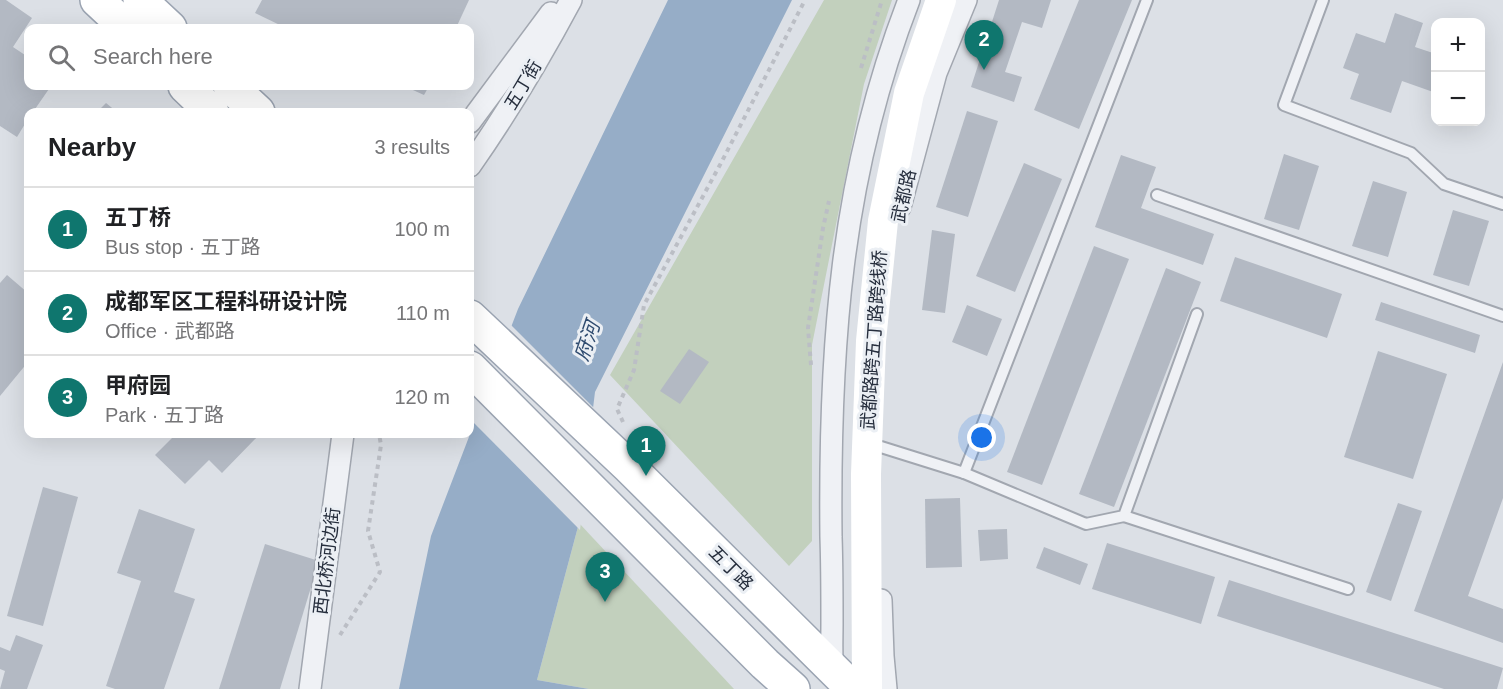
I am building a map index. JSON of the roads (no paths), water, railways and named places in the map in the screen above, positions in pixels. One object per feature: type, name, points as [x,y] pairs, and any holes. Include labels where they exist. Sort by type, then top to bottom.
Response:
[{"type":"main road","points":[[97,0],[123,24]]},
{"type":"main road","points":[[140,0],[166,24]]},
{"type":"main road","points":[[189,90],[208,108]]},
{"type":"main road","points":[[234,90],[254,108]]},
{"type":"main road","name":"五丁路","points":[[474,321],[629,467],[840,682]]},
{"type":"main road","points":[[474,372],[765,664],[793,689]]},
{"type":"street","name":"五丁街","points":[[474,117],[560,0]]},
{"type":"street","name":"五丁街","points":[[474,160],[538,61],[571,0]]},
{"type":"street","points":[[840,682],[830,443],[839,288],[851,207],[868,125],[884,68],[909,0]]},
{"type":"street","name":"武都路跨五丁路跨线桥","points":[[867,689],[866,474],[871,341],[883,221],[909,93],[941,0]]},
{"type":"street","name":"武都路","points":[[886,689],[882,657],[880,558],[881,392],[892,255],[900,204],[936,73],[966,0]]},
{"type":"street","name":"西北桥河边街","points":[[310,689],[342,438]]},
{"type":"lane","points":[[964,473],[1147,0]]},
{"type":"lane","points":[[1323,0],[1284,105],[1410,153],[1444,184],[1503,204]]},
{"type":"lane","points":[[1157,195],[1503,316]]},
{"type":"lane","points":[[1124,516],[1197,314]]},
{"type":"lane","points":[[881,447],[964,473],[1086,524],[1124,516],[1348,589]]},
{"type":"water","name":"府河","points":[[668,0],[792,0],[595,392],[579,523],[537,680],[589,689],[399,689],[431,536],[469,438],[474,438],[474,424],[518,309]]},
{"type":"place","name":"成都军区工程科研设计院","points":[[984,70]]},
{"type":"place","name":"五丁桥","points":[[646,476]]},
{"type":"place","name":"甲府园","points":[[605,602]]}]
